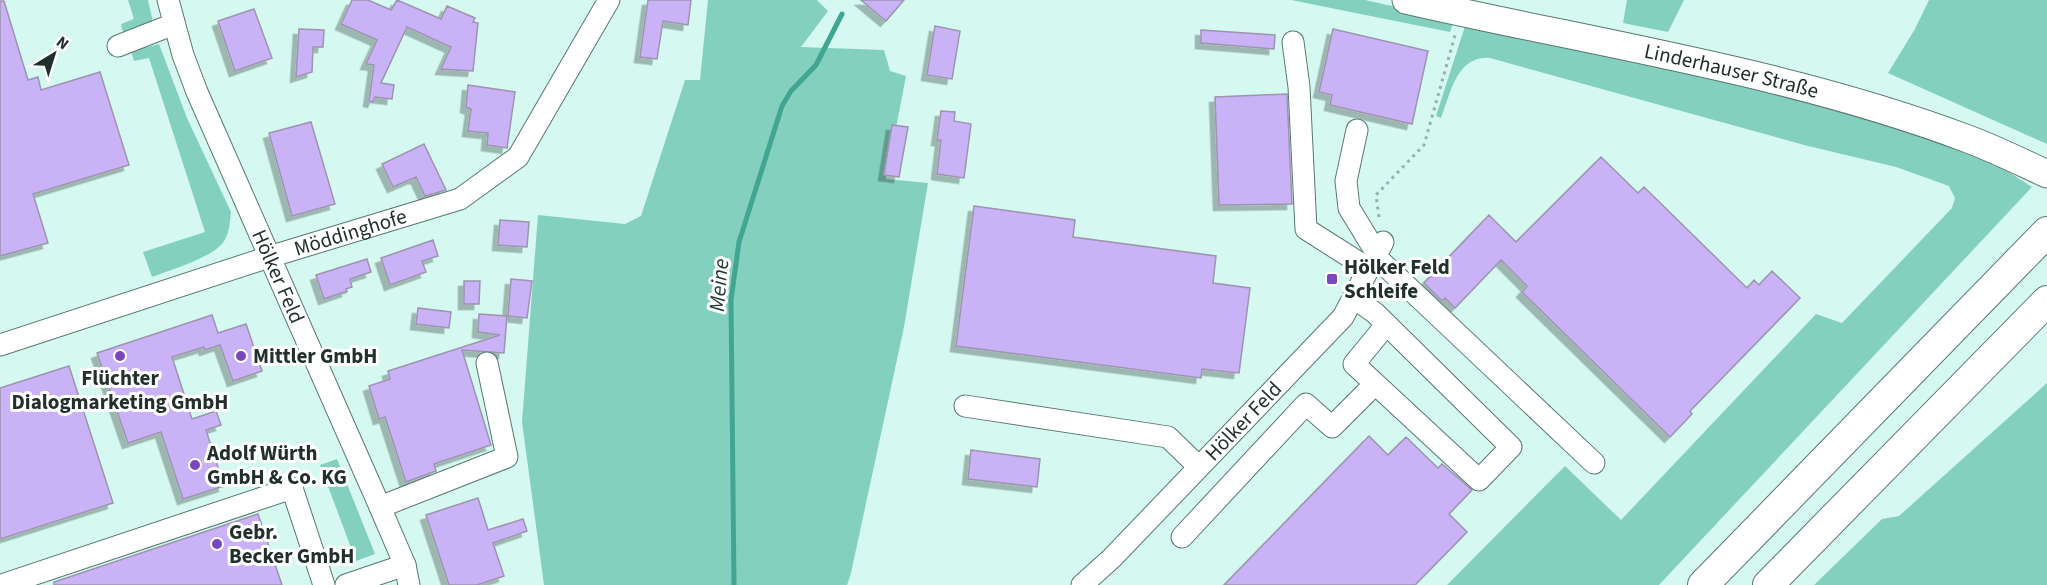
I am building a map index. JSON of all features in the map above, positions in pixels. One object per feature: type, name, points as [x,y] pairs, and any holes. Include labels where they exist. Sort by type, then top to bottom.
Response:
[{"type":"highway","points":[[1703,585],[2047,232]]},
{"type":"highway","points":[[1768,585],[2047,301]]},
{"type":"main road","name":"Linderhauser Straße","points":[[1406,0],[1776,81],[1894,114],[1970,139],[2047,174]]},
{"type":"street","name":"Hölker Feld","points":[[168,0],[197,92],[380,507],[407,575]]},
{"type":"street","name":"Möddinghofe","points":[[0,345],[269,257],[460,199],[518,157],[609,0]]},
{"type":"street","points":[[118,46],[174,24]]},
{"type":"street","points":[[1293,42],[1299,87],[1306,229],[1376,255]]},
{"type":"street","points":[[1357,130],[1346,181],[1349,208],[1376,255],[1594,463]]},
{"type":"street","name":"Hölker Feld","points":[[1082,585],[1112,558],[1343,317],[1376,255]]},
{"type":"street","points":[[1354,298],[1386,325],[1511,447],[1479,480],[1354,364],[1386,325]]},
{"type":"street","points":[[380,507],[507,457],[487,363]]},
{"type":"street","points":[[1182,537],[1306,404],[1332,427],[1375,384]]},
{"type":"street","points":[[965,406],[1168,437],[1199,467]]},
{"type":"street","points":[[2,585],[292,488],[324,585]]},
{"type":"street","points":[[346,585],[407,575]]},
{"type":"path","points":[[1376,255],[1376,195],[1424,145],[1462,13]]},
{"type":"green space","points":[[128,0],[148,0],[153,22],[123,32],[121,24],[134,19]]},
{"type":"green space","points":[[708,0],[817,0],[828,11],[801,47],[884,50],[890,71],[906,76],[886,179],[928,183],[904,327],[851,573],[847,585],[544,585],[522,422],[538,215],[625,224],[641,216],[685,80],[700,80]]},
{"type":"green space","points":[[1291,0],[1365,0],[1454,20],[1450,32]]},
{"type":"green space","points":[[1627,0],[1684,0],[1668,32],[1623,23]]},
{"type":"green space","points":[[1929,0],[2047,0],[2047,144],[1888,73],[1915,29]]},
{"type":"green space","points":[[1466,23],[1771,92],[1882,123],[1995,163],[2032,187],[1659,585],[1447,585],[1565,466],[1621,520],[1816,314],[1842,323],[1952,208],[1955,198],[1949,186],[1896,167],[1804,145],[1490,58],[1470,62],[1463,69],[1452,87],[1441,118],[1436,116]]},
{"type":"green space","points":[[159,44],[187,118],[231,212],[226,237],[216,249],[189,263],[152,277],[143,252],[205,232],[149,58],[134,61],[131,51]]},
{"type":"green space","points":[[2047,383],[2047,585],[1814,585],[1882,519],[1899,516]]},
{"type":"green space","points":[[337,459],[375,554],[356,561],[320,465]]},
{"type":"building","points":[[352,0],[368,0],[391,10],[397,0],[441,19],[447,6],[475,18],[473,22],[478,23],[473,71],[441,69],[451,47],[407,27],[381,83],[394,85],[392,99],[375,97],[373,102],[369,101],[374,65],[366,64],[377,40],[341,24]]},
{"type":"building","points":[[648,0],[691,0],[688,25],[663,21],[657,59],[640,57]]},
{"type":"building","points":[[861,0],[904,0],[886,21]]},
{"type":"building","points":[[0,1],[4,1],[28,80],[38,77],[41,90],[100,72],[129,165],[33,194],[48,243],[0,256]]},
{"type":"building","points":[[254,9],[272,58],[235,71],[218,21]]},
{"type":"building","points":[[935,26],[960,31],[952,79],[927,75]]},
{"type":"building","points":[[299,29],[324,30],[323,47],[313,47],[312,72],[296,77]]},
{"type":"building","points":[[1333,29],[1428,51],[1412,124],[1330,105],[1332,95],[1319,92]]},
{"type":"building","points":[[1201,30],[1275,35],[1274,49],[1201,43]]},
{"type":"building","points":[[468,85],[515,92],[507,148],[487,145],[488,133],[468,131],[471,109],[466,107]]},
{"type":"building","points":[[1287,94],[1292,204],[1219,205],[1215,97]]},
{"type":"building","points":[[941,111],[955,112],[954,121],[971,124],[964,178],[937,174],[941,140],[937,140]]},
{"type":"building","points":[[311,122],[335,204],[292,216],[269,133]]},
{"type":"building","points":[[892,125],[908,127],[899,177],[884,175]]},
{"type":"building","points":[[424,144],[446,190],[425,196],[416,177],[393,187],[382,164]]},
{"type":"building","points":[[1601,157],[1638,193],[1644,187],[1747,288],[1754,280],[1759,285],[1772,271],[1800,298],[1690,411],[1692,414],[1670,437],[1522,292],[1527,286],[1501,260],[1455,308],[1445,298],[1442,301],[1424,283],[1489,215],[1516,242]]},
{"type":"building","points":[[974,206],[1075,220],[1073,237],[1216,256],[1213,283],[1250,288],[1239,373],[1202,369],[1201,378],[956,346]]},
{"type":"building","points":[[500,220],[529,222],[527,247],[498,245]]},
{"type":"building","points":[[433,240],[438,256],[422,261],[426,272],[390,285],[381,258]]},
{"type":"building","points":[[367,259],[371,272],[350,279],[352,287],[346,289],[347,291],[324,299],[316,275]]},
{"type":"building","points":[[511,279],[532,281],[527,318],[508,316]]},
{"type":"building","points":[[464,281],[480,281],[479,304],[464,304]]},
{"type":"building","points":[[418,308],[451,312],[449,328],[416,324]]},
{"type":"building","points":[[479,314],[507,316],[504,353],[462,350],[491,445],[434,464],[436,471],[406,482],[385,417],[379,419],[369,386],[390,379],[388,371],[500,335],[478,332]]},
{"type":"building","points":[[212,315],[218,333],[246,324],[262,371],[233,381],[220,345],[205,350],[204,347],[172,357],[192,419],[216,411],[221,425],[206,430],[224,486],[183,499],[161,432],[128,443],[97,353]]},
{"type":"building","points":[[69,366],[113,503],[0,539],[0,388]]},
{"type":"building","points":[[1369,436],[1388,455],[1406,437],[1438,468],[1442,464],[1472,490],[1449,514],[1467,532],[1415,585],[1224,585]]},
{"type":"building","points":[[971,450],[1040,459],[1037,487],[968,479]]},
{"type":"building","points":[[478,498],[488,530],[523,519],[527,531],[493,543],[504,576],[477,585],[449,585],[426,515]]},
{"type":"building","name":"Gebr. Becker GmbH","points":[[258,514],[282,585],[54,585],[54,582]]},
{"type":"waterway","name":"Meine","points":[[734,585],[731,300],[739,242],[782,106],[791,91],[816,65],[842,14]]},
{"type":"place","name":"Hölker Feld Schleife","points":[[1332,279]]},
{"type":"place","name":"Flüchter Dialogmarketing GmbH","points":[[120,356]]},
{"type":"place","name":"Mittler GmbH","points":[[241,356]]},
{"type":"place","name":"Adolf Würth GmbH & Co. KG","points":[[195,465]]},
{"type":"place","name":"Gebr. Becker GmbH","points":[[217,544]]}]
